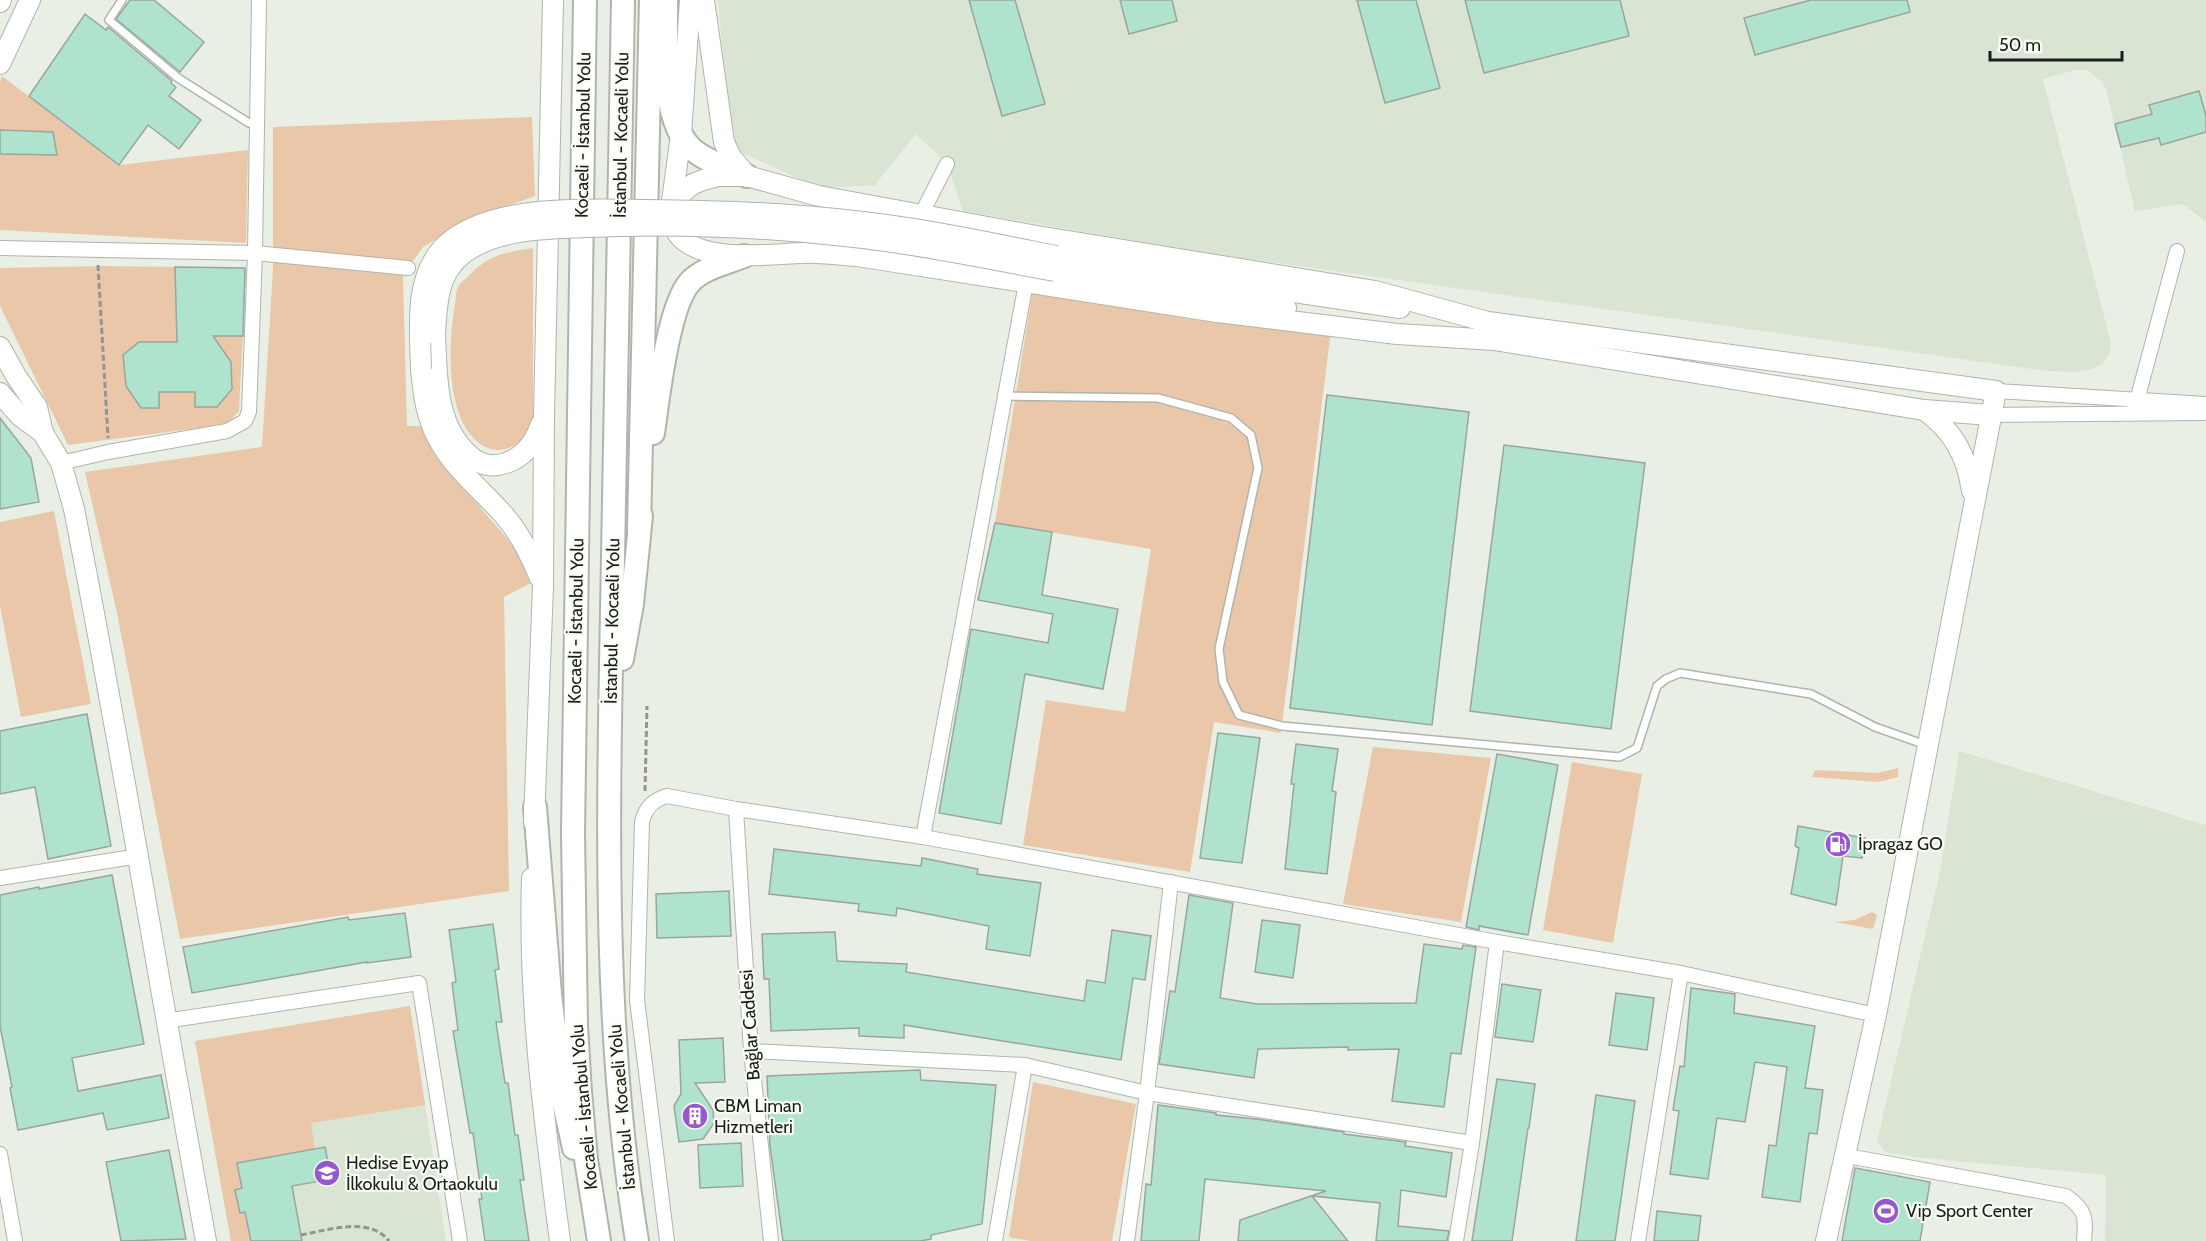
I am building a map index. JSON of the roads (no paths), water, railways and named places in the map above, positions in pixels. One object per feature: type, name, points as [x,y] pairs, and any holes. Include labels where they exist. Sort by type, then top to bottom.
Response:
[{"type":"highway","name":"Kocaeli - İstanbul Yolu","points":[[585,0],[573,833],[577,1037],[586,1159],[599,1241]]},
{"type":"highway","name":"İstanbul - Kocaeli Yolu","points":[[623,0],[610,712],[611,974],[625,1154],[638,1230]]},
{"type":"highway","points":[[639,529],[651,0]]},
{"type":"highway","points":[[666,0],[668,88],[671,108],[681,135],[692,149],[709,160],[747,176]]},
{"type":"highway","points":[[610,712],[632,604],[639,529],[671,325],[679,298],[690,282],[700,274],[744,256]]},
{"type":"highway","points":[[535,807],[550,993],[562,1094],[572,1139],[595,1218]]},
{"type":"main road","points":[[0,64],[30,0]]},
{"type":"main road","points":[[553,0],[544,416],[543,586],[531,909],[533,1003],[544,1118],[560,1241]]},
{"type":"main road","points":[[690,0],[681,135],[672,209],[678,235],[690,244],[705,250],[744,256],[805,252],[857,256],[1217,312],[1374,331],[1491,331],[1996,391],[1876,1015],[1826,1241]]},
{"type":"main road","points":[[704,0],[724,142],[730,157],[747,176]]},
{"type":"main road","points":[[672,209],[693,184],[718,176],[747,176],[819,196],[1030,235],[1375,291],[1491,331]]},
{"type":"main road","points":[[543,586],[518,533],[505,515],[463,475],[446,452],[433,430],[426,407],[421,369],[422,292],[436,257],[459,236],[476,227],[534,212],[603,209],[793,215],[941,233],[1055,264]]},
{"type":"main road","points":[[544,416],[531,446],[518,458],[497,466],[486,465],[475,460],[456,440],[443,414],[438,390],[435,334],[442,280],[452,264],[464,253],[500,236],[534,231],[623,225],[767,230],[855,237],[1055,264],[1491,331],[1924,410],[1991,415]]},
{"type":"main road","points":[[0,347],[37,407],[43,433],[61,463],[76,518],[139,856],[165,1021],[206,1241]]},
{"type":"main road","points":[[0,393],[21,416],[43,433]]},
{"type":"main road","points":[[1924,410],[1941,422],[1956,443],[1969,470],[1974,503]]},
{"type":"street","points":[[61,463],[108,452],[227,431],[245,421],[249,412],[255,253],[259,0]]},
{"type":"street","points":[[921,214],[947,164]]},
{"type":"street","points":[[0,248],[255,253],[408,268]]},
{"type":"street","points":[[2136,406],[2177,251]]},
{"type":"street","points":[[923,837],[1026,283]]},
{"type":"street","points":[[1996,391],[2206,413]]},
{"type":"street","points":[[1991,415],[2136,406],[2206,405]]},
{"type":"street","points":[[667,1241],[637,999],[642,822],[645,811],[657,798],[667,796],[736,809],[923,837],[1497,942],[1681,973],[1876,1015]]},
{"type":"street","name":"Bağlar Caddesi","points":[[736,809],[751,1051],[771,1241]]},
{"type":"street","points":[[0,878],[139,856]]},
{"type":"street","points":[[1126,1241],[1148,1093],[1171,882]]},
{"type":"street","points":[[1456,1241],[1472,1143],[1497,942]]},
{"type":"street","points":[[1638,1241],[1681,973]]},
{"type":"street","points":[[165,1021],[419,983],[460,1241]]},
{"type":"street","points":[[751,1051],[1025,1065],[1148,1093],[1472,1143]]},
{"type":"street","points":[[994,1241],[1025,1065]]},
{"type":"street","points":[[1846,1151],[1853,1157],[2066,1196],[2077,1204],[2086,1217],[2084,1241]]},
{"type":"street","points":[[0,1154],[15,1241]]},
{"type":"lane","points":[[122,0],[109,20],[178,78],[249,123],[258,124]]},
{"type":"lane","points":[[1005,396],[1158,398],[1231,418],[1251,435],[1258,468],[1219,649],[1223,682],[1239,715],[1282,726],[1619,757],[1636,748],[1657,686],[1666,679],[1680,674],[1811,694],[1875,727],[1927,746]]},
{"type":"place","name":"İpragaz GO","points":[[1838,844]]},
{"type":"place","name":"CBM Liman Hizmetleri","points":[[695,1116]]},
{"type":"place","name":"Hedise Evyap İlkokulu & Ortaokulu","points":[[327,1173]]},
{"type":"place","name":"Vip Sport Center","points":[[1886,1211]]}]
